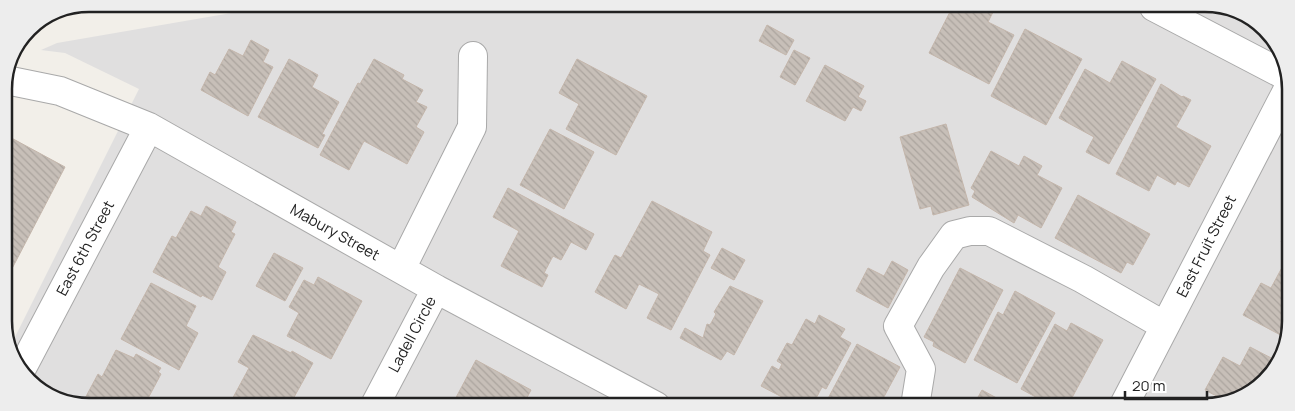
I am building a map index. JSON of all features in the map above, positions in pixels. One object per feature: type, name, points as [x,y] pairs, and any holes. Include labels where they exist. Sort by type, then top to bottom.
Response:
[{"type":"street","points":[[1165,12],[1280,73]]},
{"type":"street","points":[[401,269],[472,128],[473,56]]},
{"type":"street","name":"Mabury Street","points":[[13,82],[60,91],[149,127],[436,289],[641,398]]},
{"type":"street","name":"East Fruit Street","points":[[1128,398],[1282,100]]},
{"type":"street","name":"East 6th Street","points":[[25,362],[149,127]]},
{"type":"street","points":[[916,398],[921,369],[898,326],[931,267],[954,235],[970,230],[989,231],[1084,279],[1165,326]]},
{"type":"street","name":"Ladell Circle","points":[[379,398],[436,289]]},
{"type":"shaded area","points":[[237,12],[1205,12],[1225,15],[1244,23],[1260,35],[1275,56],[1281,75],[1282,331],[1280,341],[1275,355],[1256,379],[1235,393],[1210,398],[80,398],[70,396],[51,388],[32,372],[20,355],[15,338],[139,89],[65,53],[41,50],[57,43]]},
{"type":"building","points":[[950,12],[993,12],[988,22],[1014,35],[989,84],[929,53]]},
{"type":"building","points":[[767,25],[794,40],[786,55],[759,41]]},
{"type":"building","points":[[1025,29],[1082,59],[1046,125],[991,96]]},
{"type":"building","points":[[251,40],[269,50],[263,62],[273,67],[248,116],[201,90],[210,72],[215,75],[229,49],[243,56]]},
{"type":"building","points":[[794,50],[810,58],[795,85],[780,77]]},
{"type":"building","points":[[289,59],[318,75],[312,87],[339,102],[322,134],[325,135],[318,148],[258,117]]},
{"type":"building","points":[[374,59],[404,75],[402,79],[423,90],[416,102],[427,107],[416,127],[424,132],[407,164],[364,141],[349,170],[320,155],[358,83],[360,84]]},
{"type":"building","points":[[577,59],[647,96],[616,155],[566,129],[579,104],[559,93]]},
{"type":"building","points":[[1122,61],[1156,79],[1109,164],[1086,152],[1094,137],[1059,118],[1085,69],[1110,83]]},
{"type":"building","points":[[825,65],[864,86],[858,97],[866,101],[861,111],[853,107],[845,121],[806,101]]},
{"type":"building","points":[[1161,84],[1182,97],[1191,100],[1176,127],[1211,146],[1189,187],[1177,181],[1175,185],[1157,175],[1149,191],[1116,174]]},
{"type":"building","points":[[946,124],[969,205],[933,215],[931,206],[920,209],[900,137]]},
{"type":"building","points":[[550,129],[594,152],[564,209],[520,185]]},
{"type":"building","points":[[13,139],[65,167],[12,268]]},
{"type":"building","points":[[991,151],[1019,166],[1024,156],[1042,166],[1037,175],[1062,188],[1041,228],[1018,215],[1014,223],[972,197],[975,191],[971,188]]},
{"type":"building","points":[[508,188],[594,234],[586,250],[571,242],[561,260],[553,256],[544,273],[548,275],[542,287],[501,266],[519,231],[493,217]]},
{"type":"building","points":[[1078,195],[1150,234],[1133,265],[1127,262],[1121,273],[1055,238]]},
{"type":"building","points":[[652,201],[712,232],[703,251],[710,255],[671,330],[647,318],[659,294],[639,284],[626,309],[595,292],[615,255],[621,258]]},
{"type":"building","points":[[206,206],[236,222],[231,232],[235,234],[218,267],[226,272],[212,300],[202,295],[201,297],[153,272],[172,236],[176,238],[191,211],[201,216]]},
{"type":"building","points":[[722,248],[745,260],[734,280],[711,268]]},
{"type":"building","points":[[274,253],[303,268],[285,301],[256,286]]},
{"type":"building","points":[[892,261],[908,270],[888,308],[856,291],[868,268],[884,276]]},
{"type":"building","points":[[1282,267],[1281,335],[1243,315],[1261,283],[1271,288]]},
{"type":"building","points":[[960,268],[1003,290],[965,363],[933,346],[934,342],[924,337]]},
{"type":"building","points":[[318,277],[362,301],[331,359],[287,336],[299,313],[289,307],[304,280],[314,285]]},
{"type":"building","points":[[151,283],[196,306],[186,326],[198,333],[179,370],[121,339]]},
{"type":"building","points":[[730,286],[763,301],[734,355],[727,351],[721,360],[680,338],[685,328],[703,338],[707,324],[710,325],[716,314],[714,312]]},
{"type":"building","points":[[1015,291],[1055,313],[1017,383],[974,360],[998,312],[1003,315]]},
{"type":"building","points":[[819,315],[845,329],[840,337],[851,343],[826,389],[822,387],[816,398],[784,398],[761,386],[772,366],[779,370],[782,364],[777,361],[787,343],[792,345],[806,319],[815,324]]},
{"type":"building","points":[[1071,323],[1103,340],[1072,398],[1038,398],[1021,389],[1055,324],[1067,331]]},
{"type":"building","points":[[253,335],[291,353],[292,351],[313,363],[294,398],[233,398],[249,368],[238,362]]},
{"type":"building","points":[[857,344],[900,367],[883,398],[828,398]]},
{"type":"building","points":[[1250,347],[1273,359],[1256,379],[1235,393],[1219,397],[1205,390],[1223,357],[1240,366]]},
{"type":"building","points":[[116,350],[134,358],[136,354],[161,368],[158,372],[161,374],[148,398],[85,398],[98,374],[102,377]]},
{"type":"building","points":[[476,360],[531,390],[527,398],[456,398]]},
{"type":"building","points":[[982,390],[997,398],[978,398]]}]
